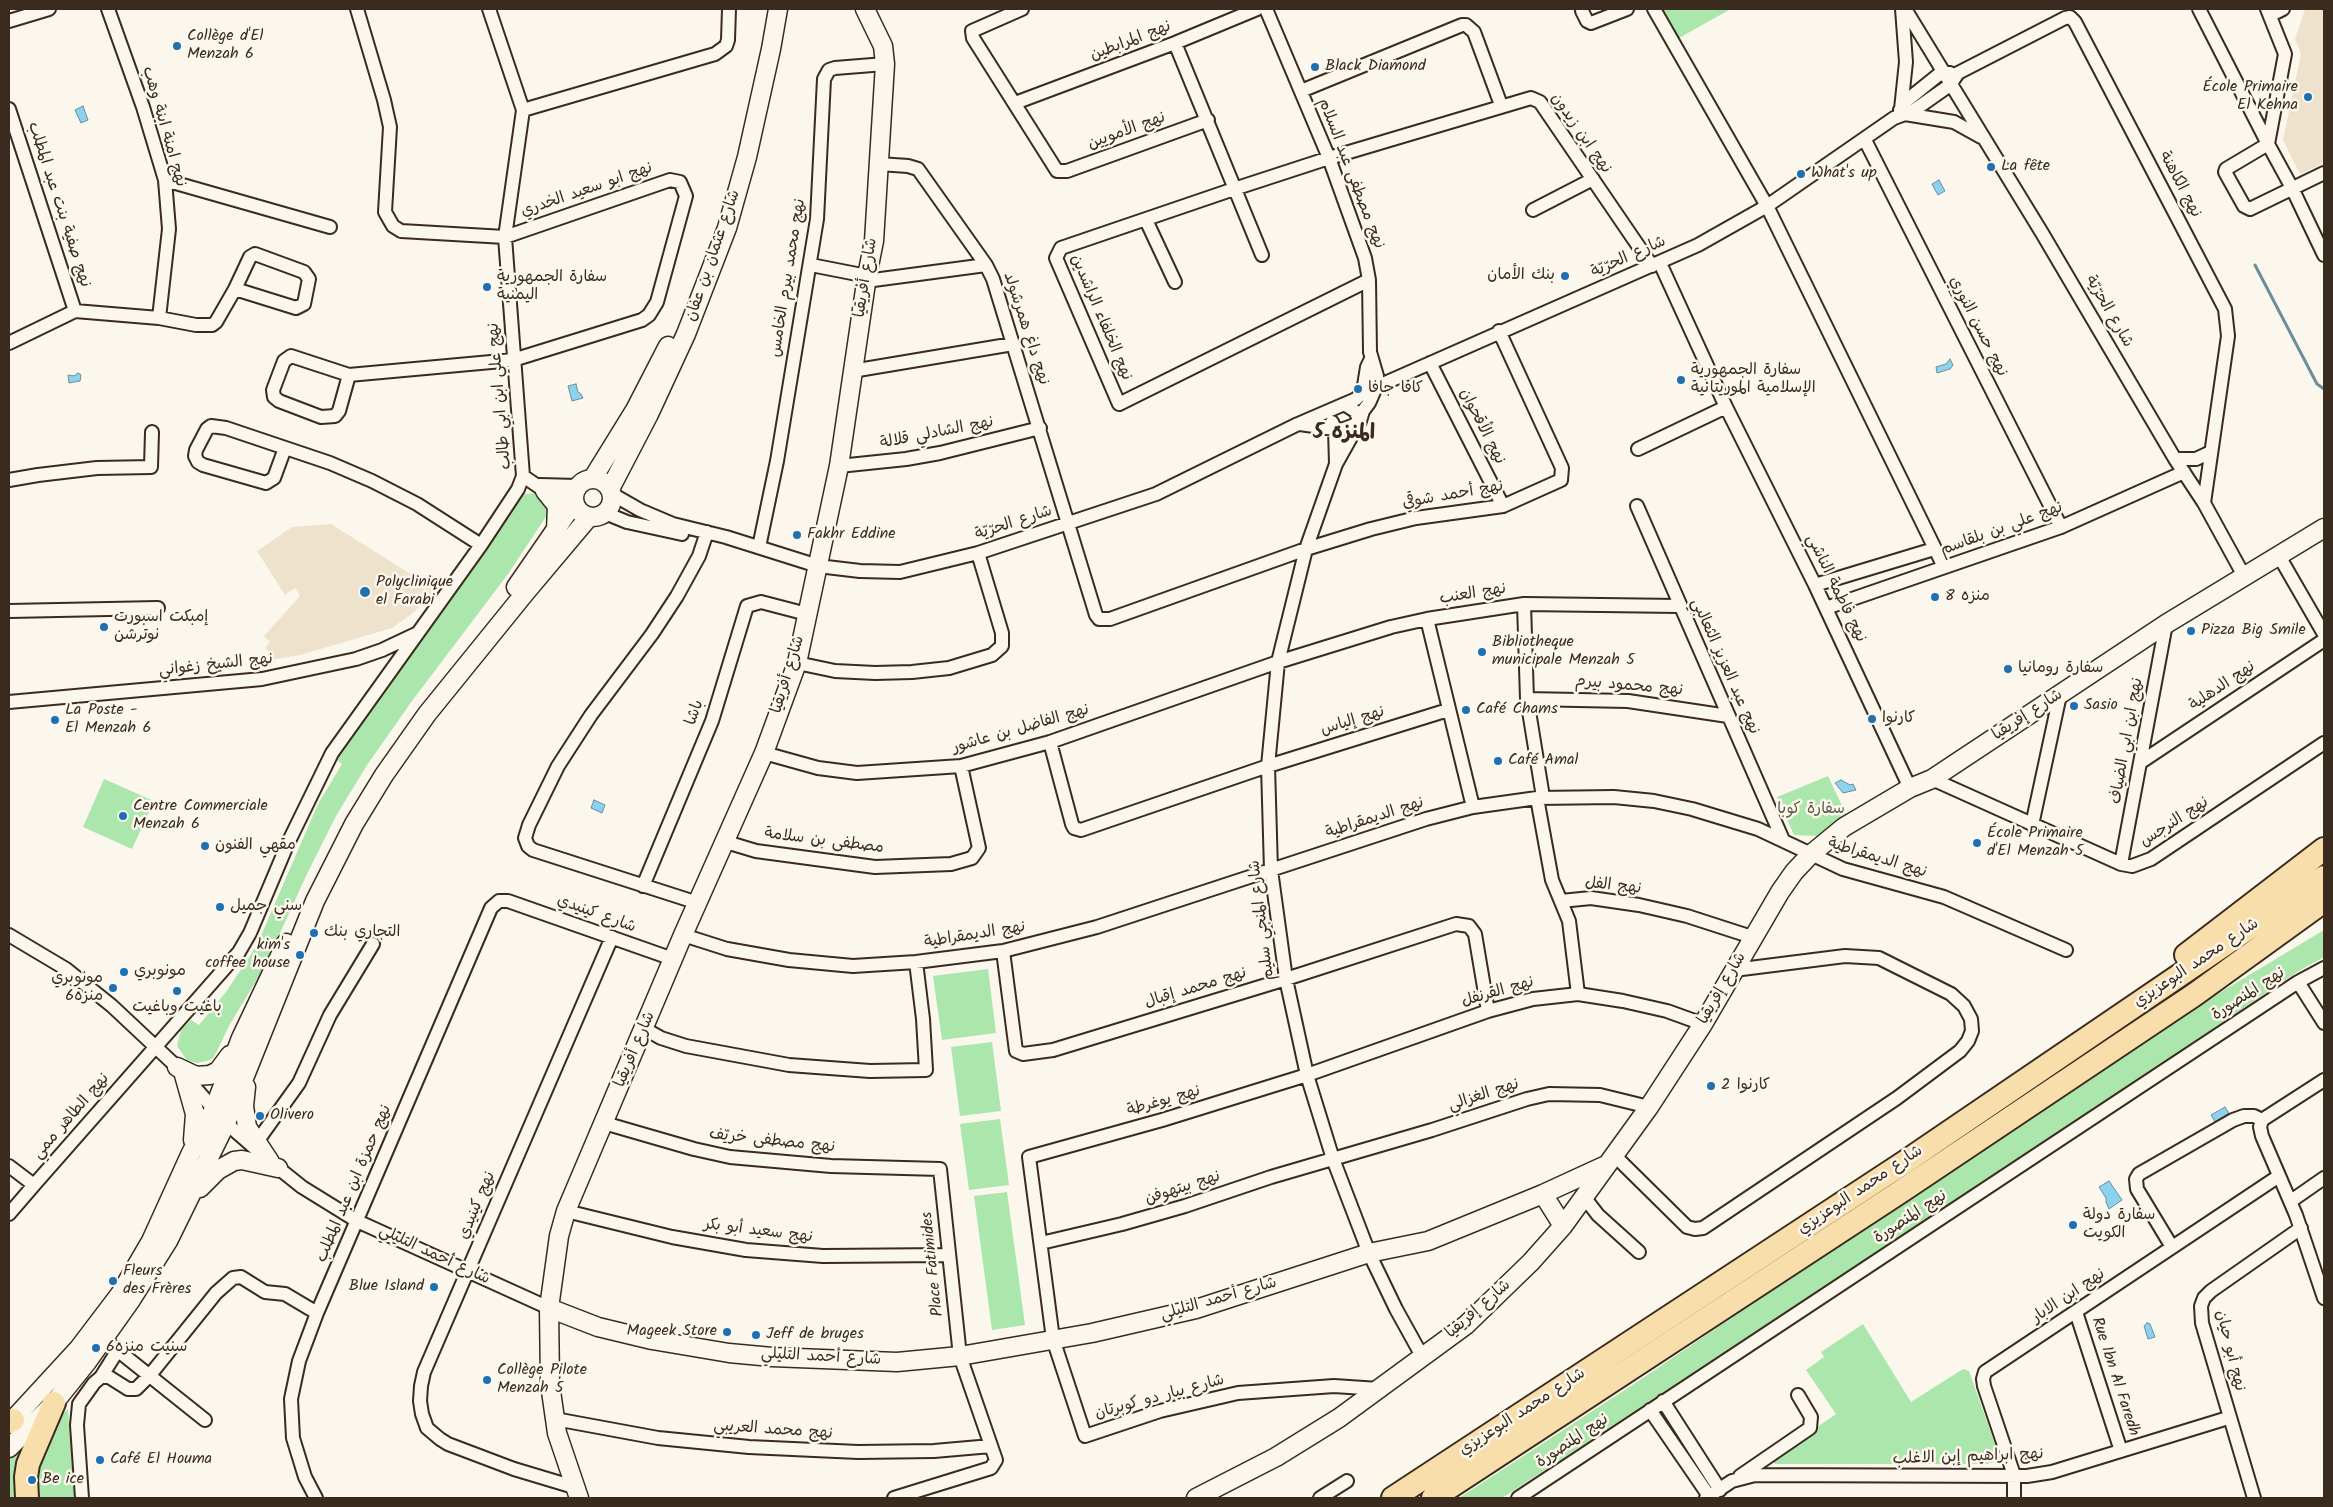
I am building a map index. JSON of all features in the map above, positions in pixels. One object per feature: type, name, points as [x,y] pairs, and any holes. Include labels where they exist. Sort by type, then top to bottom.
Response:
[{"type":"highway","points":[[2147,998],[2160,979],[2178,961],[2324,849]]},
{"type":"highway","name":"شارع محمد البوعزيزي","points":[[1394,1498],[1905,1162],[2324,877]]},
{"type":"highway","name":"شارع محمد البوعزيزي","points":[[1433,1498],[1892,1197],[2194,995],[2324,901]]},
{"type":"highway","points":[[2194,995],[2324,920]]},
{"type":"highway","points":[[27,1498],[26,1477],[28,1464],[54,1403]]},
{"type":"street","points":[[9,21],[50,9]]},
{"type":"street","name":"نهج امنة ابنة وهب","points":[[108,9],[143,107],[165,180],[169,229],[159,318]]},
{"type":"street","points":[[357,9],[390,127],[385,212],[388,219],[393,226],[401,231],[505,237]]},
{"type":"street","name":"نهج علي ابن ابي طالب","points":[[488,9],[523,110],[505,237],[513,360],[534,484],[575,496]]},
{"type":"street","points":[[523,110],[715,54],[721,50],[728,40],[729,9]]},
{"type":"street","name":"شارع عثمان بن عفان","points":[[593,478],[635,410],[658,366],[698,276],[736,155],[767,9]]},
{"type":"street","name":"شارع عثمان بن عفان","points":[[611,491],[682,343],[708,281],[726,228],[753,130],[778,9]]},
{"type":"street","name":"شارع أفريقيا","points":[[549,1308],[557,1245],[566,1211],[645,1029],[683,935],[764,754],[796,663],[839,466],[866,279],[874,241],[885,64],[883,46],[865,9]]},
{"type":"street","points":[[1015,102],[976,45],[972,31],[1022,9]]},
{"type":"street","name":"نهج المرابطين","points":[[1015,102],[1175,43],[1257,9]]},
{"type":"street","name":"نهج مصطفى عبد السلام","points":[[1266,9],[1329,158],[1365,258],[1369,280],[1371,359],[1367,367],[1361,395]]},
{"type":"street","points":[[1582,11],[1587,21],[1591,23],[1627,9]]},
{"type":"street","points":[[1654,9],[1767,206],[1944,567]]},
{"type":"street","points":[[1904,9],[1985,140]]},
{"type":"street","points":[[1900,114],[1906,62],[1904,9]]},
{"type":"street","points":[[2199,9],[2292,188],[2324,255]]},
{"type":"street","points":[[2283,9],[2269,12],[2285,54],[2268,144],[2226,169],[2226,172],[2244,206],[2250,209],[2324,173]]},
{"type":"street","name":"نهج الكاهنة","points":[[1958,73],[2065,18],[2073,18],[2225,310],[2228,336],[2204,503]]},
{"type":"street","points":[[1300,91],[1466,25],[1474,32],[1501,105]]},
{"type":"street","points":[[1175,43],[1262,254]]},
{"type":"street","name":"نهج محمد بيرم الخامس","points":[[759,547],[777,461],[817,219],[824,79],[829,70],[835,68],[885,64]]},
{"type":"street","points":[[1942,72],[1958,73]]},
{"type":"street","name":"شارع الحرّيّة","points":[[1900,114],[1906,101],[1942,72]]},
{"type":"street","name":"شارع الحرّيّة","points":[[1361,395],[1370,393],[1376,387],[1499,331],[1656,265],[1767,206],[1900,114],[1913,111],[1950,85],[1958,73]]},
{"type":"street","name":"نهج ابن زيدون","points":[[1329,158],[1501,105],[1531,98],[1538,100],[1656,265]]},
{"type":"street","name":"نهج الأمويين","points":[[1015,102],[1057,171],[1067,172],[1208,120]]},
{"type":"street","name":"نهج صفية بنت عبد المطلب","points":[[9,109],[75,311]]},
{"type":"street","name":"شارع الحرّيّة","points":[[1900,114],[1954,122],[1966,127],[1985,140],[2175,459],[2204,503],[2244,576]]},
{"type":"street","name":"نهج حسن النوري","points":[[1865,140],[2061,528]]},
{"type":"street","name":"نهج الخلفاء الراشدين","points":[[1329,158],[1060,248],[1057,253],[1057,263],[1119,404],[1369,280]]},
{"type":"street","name":"نهج داغ همرشولد","points":[[879,164],[908,166],[918,169],[986,265],[997,289],[1069,524]]},
{"type":"street","points":[[1533,210],[1593,179]]},
{"type":"street","points":[[165,180],[330,227]]},
{"type":"street","name":"نهج ابو سعيد الخدري","points":[[505,237],[670,180],[680,182],[685,189],[685,203],[656,302],[649,315],[623,327],[513,360]]},
{"type":"street","points":[[1146,220],[1175,282]]},
{"type":"street","points":[[9,343],[75,311],[159,318],[196,325],[212,325],[216,322],[235,289],[250,257],[255,254],[304,272],[310,279],[304,304],[296,308],[235,289]]},
{"type":"street","points":[[810,265],[866,279],[986,265]]},
{"type":"street","name":"نهج فاطمة الناشي","points":[[1656,265],[1815,585],[1910,788]]},
{"type":"street","name":"نهج أحمد شوقي","points":[[1069,524],[1096,615],[1099,619],[1104,620],[1306,549],[1371,529],[1416,518],[1503,506],[1561,480],[1563,473],[1499,331]]},
{"type":"street","points":[[852,371],[1013,344]]},
{"type":"street","points":[[350,375],[339,411],[335,416],[321,416],[274,397],[273,390],[284,361],[291,356],[350,375],[513,360]]},
{"type":"street","name":"نهج مصطفى عبد السلام","points":[[1371,359],[1376,367],[1376,387]]},
{"type":"street","name":"نهج الأقحوان","points":[[1430,362],[1503,506]]},
{"type":"street","points":[[1298,424],[1348,429],[1360,421],[1362,411],[1376,387]]},
{"type":"street","points":[[1338,407],[1361,395]]},
{"type":"street","points":[[1638,449],[1726,406]]},
{"type":"street","points":[[1338,407],[1355,411],[1360,421]]},
{"type":"street","name":"شارع الحرّيّة","points":[[597,515],[706,535],[726,536],[818,566],[860,571],[900,572],[978,553],[1156,494],[1298,424],[1338,407]]},
{"type":"street","name":"شارع المنجي سليم","points":[[1336,464],[1335,428],[1332,424],[1338,407]]},
{"type":"street","name":"شارع المنجي سليم","points":[[1360,421],[1336,464],[1306,549],[1278,662],[1268,766],[1271,870],[1286,979],[1307,1075],[1333,1159],[1369,1253],[1396,1309],[1422,1356]]},
{"type":"street","points":[[285,448],[274,478],[266,483],[203,465],[198,462],[195,456],[196,450],[211,426],[226,428],[330,463],[372,482],[417,504],[481,545]]},
{"type":"street","name":"نهج الشادلي قلالة","points":[[839,466],[906,459],[940,453],[1040,428]]},
{"type":"street","points":[[9,480],[97,468],[151,467],[152,432]]},
{"type":"street","points":[[2175,459],[2196,458],[2211,452]]},
{"type":"street","name":"نهج علي بن بلقاسم","points":[[1826,608],[2061,528],[2184,472]]},
{"type":"street","points":[[181,1071],[196,1076],[210,1075],[218,1071],[241,1038],[346,819],[418,711],[517,587],[556,532],[575,496],[587,479],[600,479],[611,491],[611,504],[597,515],[524,593],[427,714],[384,775],[354,824],[315,901],[252,1059],[220,1116],[191,1153]]},
{"type":"street","points":[[534,484],[557,506],[556,532]]},
{"type":"street","name":"نهج الطاهر ممي","points":[[9,1166],[34,1185],[240,950],[332,752],[420,632],[518,489],[534,484]]},
{"type":"street","name":"شارع الحرّيّة","points":[[611,491],[640,510],[706,535]]},
{"type":"street","points":[[575,496],[578,510],[597,515]]},
{"type":"street","name":"نهج عبد العزيز الثعالبي","points":[[1637,506],[1679,606],[1783,840]]},
{"type":"street","name":"شارع إفريقيا","points":[[1196,1498],[1219,1493],[1339,1418],[1422,1356],[1466,1326],[1498,1296],[1563,1226],[1649,1107],[1703,1024],[1752,937],[1794,872],[1810,855],[1844,827],[1910,788],[1932,779],[2166,624],[2324,528]]},
{"type":"street","name":"شارع إفريقيا","points":[[2303,540],[2324,533]]},
{"type":"street","points":[[698,903],[534,850],[528,846],[526,832],[558,766],[591,715],[652,634],[677,596],[691,572],[706,535]]},
{"type":"street","name":"نهج علي بن بلقاسم","points":[[1815,585],[1934,549]]},
{"type":"street","points":[[796,663],[835,671],[867,673],[922,671],[949,668],[983,659],[998,651],[1003,640],[978,553]]},
{"type":"street","points":[[2279,556],[2324,634]]},
{"type":"street","name":"باشا","points":[[643,886],[712,721],[745,610],[751,604],[761,602],[807,614]]},
{"type":"street","points":[[1524,604],[1527,699],[1552,880],[1561,901]]},
{"type":"street","name":"نهج العنب","points":[[1278,662],[1391,627],[1427,619],[1524,604],[1679,606]]},
{"type":"street","points":[[9,611],[158,608]]},
{"type":"street","points":[[1427,619],[1473,807]]},
{"type":"street","name":"نهج ابن ابي الضياف","points":[[2121,864],[2166,624]]},
{"type":"street","name":"نهج الشيخ زغواني","points":[[9,702],[262,679],[356,659],[382,650],[420,632]]},
{"type":"street","name":"نهج الدهلية","points":[[2141,762],[2324,640]]},
{"type":"street","name":"نهج الفاضل بن عاشور","points":[[764,754],[818,768],[857,773],[961,766],[1050,742],[1278,662]]},
{"type":"street","points":[[2032,825],[2060,695]]},
{"type":"street","name":"نهج محمود بيرم","points":[[1527,699],[1628,701],[1728,716]]},
{"type":"street","name":"نهج إلياس","points":[[1050,742],[1072,824],[1078,830],[1268,766],[1448,710]]},
{"type":"street","name":"نهج النرجس","points":[[2121,864],[2132,866],[2151,859],[2324,743]]},
{"type":"street","name":"مصطفى بن سلامة","points":[[726,842],[756,851],[875,867],[951,864],[972,858],[979,848],[961,766]]},
{"type":"street","points":[[1932,779],[2121,864]]},
{"type":"street","name":"نهج الديمقراطية","points":[[683,935],[727,949],[788,960],[853,966],[916,962],[1003,951],[1097,927],[1426,819],[1473,807],[1540,798],[1614,797],[1654,801],[1692,809],[1749,826],[1783,840],[1810,855],[1843,868],[1944,897],[2066,950]]},
{"type":"street","name":"نهج الفل","points":[[1578,994],[1569,921],[1561,901],[1591,898],[1639,905],[1686,916],[1752,937]]},
{"type":"street","name":"شارع كينيدي","points":[[508,901],[673,959]]},
{"type":"street","name":"نهج حمزة ابن عبد المطلب","points":[[316,1498],[303,1472],[293,1438],[290,1409],[299,1361],[317,1313],[486,917],[495,904],[508,901]]},
{"type":"street","name":"نهج محمد إقبال","points":[[1003,951],[1016,1051],[1023,1054],[1053,1050],[1286,979],[1456,924],[1469,926],[1475,934],[1488,1011]]},
{"type":"street","name":"شارع أحمد التليلي","points":[[9,935],[66,969],[112,1006],[181,1071],[220,1116],[274,1165],[302,1187],[357,1221],[467,1272],[598,1327],[652,1340],[729,1353],[772,1357],[897,1362],[960,1356],[1092,1333],[1196,1309],[1369,1253],[1428,1241],[1543,1194],[1611,1159]]},
{"type":"street","name":"نهج كينيدي","points":[[576,1492],[448,1444],[428,1428],[420,1402],[421,1386],[424,1372],[612,938]]},
{"type":"street","points":[[256,1143],[299,1083],[330,1015],[373,944]]},
{"type":"street","points":[[1611,1159],[1687,1227],[1703,1228],[1897,1098],[1960,1051],[1968,1041],[1972,1030],[1972,1019],[1964,1006],[1951,994],[1879,958],[1845,956],[1734,970]]},
{"type":"street","points":[[645,1029],[661,1038],[686,1046],[789,1066],[870,1071],[926,1070],[923,1019],[916,962]]},
{"type":"street","name":"نهج المنصورة","points":[[1518,1498],[2298,982],[2324,968]]},
{"type":"street","points":[[2298,982],[2324,1023]]},
{"type":"street","name":"نهج القرنفل","points":[[1307,1075],[1488,1011],[1533,999],[1578,994],[1623,1000],[1667,1011],[1703,1024]]},
{"type":"street","points":[[9,1448],[54,1403],[103,1339],[158,1258],[190,1197],[220,1116],[241,1038]]},
{"type":"street","points":[[252,1059],[245,1097],[244,1115],[247,1127],[256,1143],[274,1165]]},
{"type":"street","points":[[10,1422],[79,1348],[120,1294],[151,1241],[191,1153],[196,1129],[196,1114],[181,1071]]},
{"type":"street","name":"نهج يوغرطة","points":[[1029,1157],[1162,1120],[1307,1075]]},
{"type":"street","points":[[2324,1080],[2262,1120],[2260,1127],[2262,1136],[2301,1228],[2324,1298]]},
{"type":"street","name":"نهج الغزالي","points":[[1333,1159],[1549,1094],[1600,1095],[1649,1107]]},
{"type":"street","points":[[2172,1247],[2137,1189],[2136,1179],[2139,1174],[2233,1120],[2244,1116],[2262,1120]]},
{"type":"street","name":"نهج مصطفى خريّف","points":[[604,1123],[730,1157],[831,1166],[940,1169]]},
{"type":"street","name":"شارع بيار دو كوبرتان","points":[[1029,1157],[1053,1339],[1085,1436],[1160,1411],[1238,1393],[1334,1386],[1379,1388]]},
{"type":"street","name":"نهج بيتهوفن","points":[[1041,1243],[1122,1224],[1333,1159]]},
{"type":"street","points":[[190,1197],[218,1170],[234,1161],[274,1165]]},
{"type":"street","name":"Place Fatimides","points":[[940,1169],[960,1356],[991,1446]]},
{"type":"street","name":"نهج ابن الابار","points":[[2014,1498],[2014,1476],[1984,1386],[1984,1376],[1988,1370],[2279,1176]]},
{"type":"street","points":[[2290,1201],[2324,1178]]},
{"type":"street","points":[[9,1214],[34,1185]]},
{"type":"street","points":[[1543,1194],[1563,1226]]},
{"type":"street","points":[[1584,1197],[1598,1215],[1638,1252]]},
{"type":"street","name":"نهج سعيد أبو بكر","points":[[566,1211],[672,1237],[746,1250],[823,1256],[948,1255]]},
{"type":"street","name":"نهج أبو حيان","points":[[2254,1498],[2228,1418],[2202,1323],[2201,1306],[2204,1298],[2211,1291],[2301,1228]]},
{"type":"street","points":[[101,1377],[109,1377],[132,1390],[140,1385],[195,1318],[233,1278],[241,1277],[265,1292],[285,1294],[317,1313]]},
{"type":"street","points":[[549,1308],[550,1384],[555,1419],[562,1450],[576,1492]]},
{"type":"street","name":"Rue Ibn Al Faredh","points":[[2076,1312],[2120,1451]]},
{"type":"street","points":[[103,1339],[205,1420]]},
{"type":"street","points":[[82,1498],[77,1410],[82,1398],[101,1377],[118,1350]]},
{"type":"street","points":[[1732,1481],[1810,1428],[1811,1417],[1798,1395]]},
{"type":"street","points":[[1663,1401],[1712,1495]]},
{"type":"street","points":[[1650,1410],[1712,1495]]},
{"type":"street","name":"نهج ابراهيم إبن الاغلب","points":[[1712,1495],[1732,1481],[1745,1477],[1769,1475],[1817,1477],[2027,1476],[2052,1472],[2228,1418]]},
{"type":"street","name":"نهج محمد العريبي","points":[[555,1419],[658,1438],[749,1447],[858,1452],[934,1451],[991,1446]]},
{"type":"street","points":[[894,1498],[991,1468],[996,1460],[991,1446]]},
{"type":"street","points":[[1320,1498],[1347,1481]]},
{"type":"shaded area","name":"École Primaire El Kehna","points":[[2324,9],[2324,163],[2300,174],[2283,140],[2301,54],[2295,39],[2305,10]]},
{"type":"shaded area","name":"Polyclinique el Farabi","points":[[331,524],[436,590],[413,613],[392,628],[300,655],[271,660],[271,653],[265,648],[270,642],[264,636],[300,596],[295,588],[285,595],[257,551],[292,527]]},
{"type":"green space","points":[[1662,9],[1731,9],[1679,38]]},
{"type":"green space","points":[[537,493],[548,501],[549,512],[508,574],[412,701],[367,765],[336,816],[264,968],[230,1024],[213,1058],[197,1063],[187,1060],[177,1046],[181,1030],[191,1020],[199,1025],[226,992],[257,945],[318,804],[342,764],[334,758],[512,508],[525,494]]},
{"type":"green space","name":"سفارة كوبا","points":[[1828,776],[1846,814],[1817,836],[1794,835],[1777,797]]},
{"type":"green space","points":[[104,779],[154,801],[132,849],[83,827]]},
{"type":"green space","points":[[2324,930],[2324,957],[2297,972],[1982,1185],[1502,1498],[1459,1498],[1637,1382],[2146,1037]]},
{"type":"green space","points":[[988,969],[996,1033],[942,1040],[933,976]]},
{"type":"green space","points":[[992,1042],[1001,1111],[960,1116],[951,1047]]},
{"type":"green space","points":[[1000,1119],[1009,1185],[969,1190],[960,1124]]},
{"type":"green space","points":[[1007,1192],[1025,1325],[992,1330],[974,1196]]},
{"type":"green space","points":[[1863,1324],[1911,1402],[1963,1369],[1969,1371],[1997,1450],[1997,1457],[1994,1462],[1987,1464],[1775,1464],[1771,1459],[1836,1414],[1806,1370],[1824,1357],[1821,1352]]},
{"type":"green space","points":[[68,1409],[75,1498],[38,1498],[35,1487],[43,1439],[54,1422]]},
{"type":"green space","points":[[26,1438],[21,1453],[20,1498],[9,1498],[9,1455]]},
{"type":"water","points":[[83,106],[88,120],[81,123],[75,110]]},
{"type":"water","points":[[1939,180],[1945,191],[1938,195],[1932,184]]},
{"type":"water","points":[[1950,359],[1953,365],[1950,369],[1937,373],[1936,367],[1946,364]]},
{"type":"water","points":[[78,373],[81,375],[80,381],[69,383],[68,375],[74,376]]},
{"type":"water","points":[[576,384],[578,392],[583,398],[572,401],[568,386]]},
{"type":"water","points":[[1841,780],[1850,785],[1853,784],[1856,790],[1843,793],[1835,783]]},
{"type":"water","points":[[594,800],[605,805],[602,813],[591,808]]},
{"type":"water","points":[[2225,1107],[2229,1113],[2215,1122],[2211,1115]]},
{"type":"water","points":[[2109,1181],[2122,1200],[2109,1209],[2106,1198],[2099,1187]]},
{"type":"water","points":[[2147,1323],[2150,1324],[2155,1337],[2148,1339],[2144,1326]]},
{"type":"waterway","points":[[2255,265],[2317,384],[2324,389]]},
{"type":"place","name":"Collège d'El Menzah 6","points":[[177,46]]},
{"type":"place","name":"Black Diamond","points":[[1315,67]]},
{"type":"place","name":"École Primaire El Kehna","points":[[2308,97]]},
{"type":"place","name":"La fête","points":[[1991,167]]},
{"type":"place","name":"What's up","points":[[1801,174]]},
{"type":"place","name":"بنك الأمان","points":[[1565,276]]},
{"type":"place","name":"سفارة الجمهورية اليمنية","points":[[487,287]]},
{"type":"place","name":"سفارة الجمهورية الإسلامية الموريتانية","points":[[1681,380]]},
{"type":"place","name":"كافا جافا","points":[[1358,389]]},
{"type":"place","name":"Fakhr Eddine","points":[[797,535]]},
{"type":"place","name":"Polyclinique el Farabi","points":[[365,592]]},
{"type":"place","name":"منزه 8","points":[[1935,597]]},
{"type":"place","name":"إمبكت اسبورت نوترشن","points":[[104,627]]},
{"type":"place","name":"Pizza Big Smile","points":[[2191,631]]},
{"type":"place","name":"Bibliotheque municipale Menzah 5","points":[[1482,652]]},
{"type":"place","name":"سفارة رومانيا","points":[[2008,669]]},
{"type":"place","name":"Sasio","points":[[2074,706]]},
{"type":"place","name":"Café Chams","points":[[1466,710]]},
{"type":"place","name":"كارنوا","points":[[1872,719]]},
{"type":"place","name":"La Poste - El Menzah 6","points":[[55,720]]},
{"type":"place","name":"Café Amal","points":[[1498,761]]},
{"type":"place","name":"Centre Commerciale Menzah 6","points":[[123,816]]},
{"type":"place","name":"École Primaire d'El Menzah 5","points":[[1977,843]]},
{"type":"place","name":"مقهي الفنون","points":[[205,846]]},
{"type":"place","name":"سني جميل","points":[[220,907]]},
{"type":"place","name":"التجاري بنك","points":[[314,933]]},
{"type":"place","name":"kim's coffee house","points":[[300,955]]},
{"type":"place","name":"مونوبري","points":[[124,972]]},
{"type":"place","name":"مونوبري منزه6","points":[[113,988]]},
{"type":"place","name":"باغيت وباغيت","points":[[177,991]]},
{"type":"place","name":"كارنوا 2","points":[[1711,1086]]},
{"type":"place","name":"Olivero","points":[[260,1116]]},
{"type":"place","name":"سفارة دولة الكويت","points":[[2073,1225]]},
{"type":"place","name":"Fleurs des Frères","points":[[113,1281]]},
{"type":"place","name":"Blue Island","points":[[434,1287]]},
{"type":"place","name":"Mageek Store","points":[[727,1332]]},
{"type":"place","name":"Jeff de bruges","points":[[756,1335]]},
{"type":"place","name":"سنيت منزه6","points":[[96,1348]]},
{"type":"place","name":"Collège Pilote Menzah 5","points":[[487,1380]]},
{"type":"place","name":"Café El Houma","points":[[100,1460]]},
{"type":"place","name":"Be ice","points":[[32,1480]]},
{"type":"district","name":"المنزه 5","points":[[1344,434]]}]
